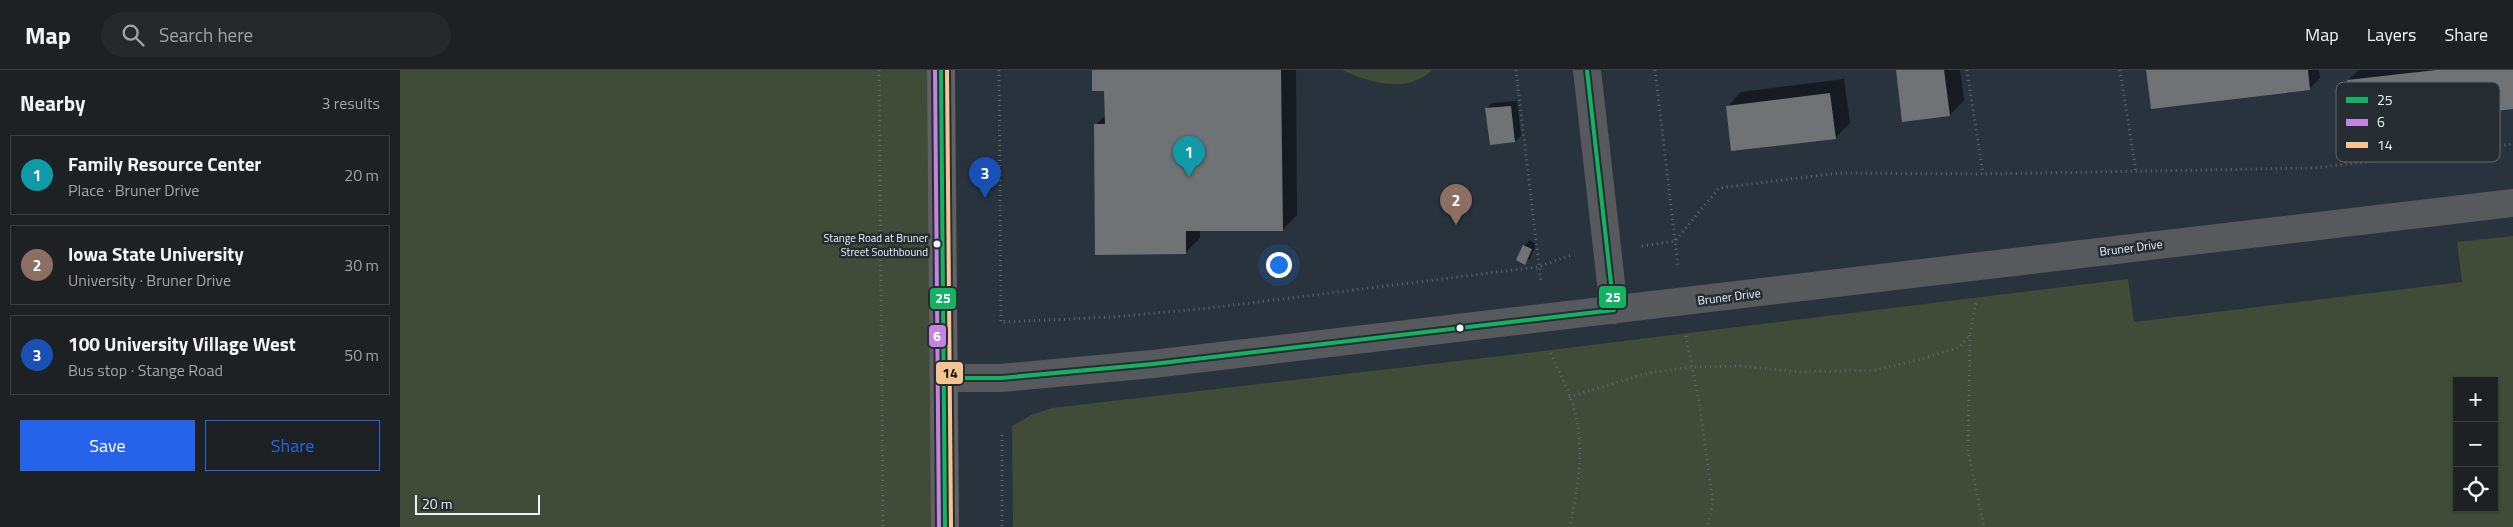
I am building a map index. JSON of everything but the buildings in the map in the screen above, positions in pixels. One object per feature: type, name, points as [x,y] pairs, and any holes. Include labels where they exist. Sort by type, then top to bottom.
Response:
[{"type":"main road","points":[[941,70],[945,527]]},
{"type":"street","points":[[1587,70],[1614,310]]},
{"type":"street","name":"Bruner Drive","points":[[944,378],[1001,378],[1153,364],[2513,203]]},
{"type":"path","points":[[879,70],[883,527]]},
{"type":"path","points":[[999,70],[1001,322],[1113,317],[1200,309],[1538,267],[1576,254]]},
{"type":"path","points":[[1516,70],[1542,290]]},
{"type":"path","points":[[1655,70],[1678,273]]},
{"type":"path","points":[[1967,70],[1983,174]]},
{"type":"path","points":[[2120,70],[2136,172]]},
{"type":"path","points":[[2500,146],[2513,144]]},
{"type":"path","points":[[1634,247],[1675,241],[1719,188],[1840,173],[2136,172],[2315,168],[2364,162]]},
{"type":"path","points":[[1977,297],[1970,334],[1968,451],[1984,527]]},
{"type":"path","points":[[1685,333],[1699,401],[1713,503],[1707,527]]},
{"type":"path","points":[[1569,396],[1648,373],[1691,367],[1738,366],[1800,372],[1876,370],[1925,358],[1960,346],[1970,334]]},
{"type":"path","points":[[1550,350],[1569,396],[1581,437],[1579,482],[1570,527]]},
{"type":"path","points":[[1002,435],[1002,527]]},
{"type":"shaded area","points":[[400,70],[2513,70],[2513,527],[400,527]]},
{"type":"green space","points":[[400,70],[941,70],[945,527],[400,527]]},
{"type":"green space","points":[[1342,70],[1432,70],[1412,82],[1388,84],[1364,79]]},
{"type":"green space","points":[[2513,236],[2513,527],[1013,527],[1012,426],[1031,415],[1052,408],[1518,354],[2128,279],[2134,322],[2462,282],[2457,242]]},
{"type":"transit line","name":"6","points":[[935,70],[939,527]]},
{"type":"transit line","name":"25","points":[[941,70],[945,527]]},
{"type":"transit line","name":"14","points":[[947,70],[951,527]]},
{"type":"transit line","name":"25","points":[[944,378],[1001,378],[1153,364],[1614,310],[1587,70]]},
{"type":"place","name":"Family Resource Center","points":[[1189,177]]},
{"type":"place","name":"100 University Village West","points":[[985,198]]},
{"type":"place","name":"Iowa State University","points":[[1456,225]]},
{"type":"place","name":"Stange Road at Bruner Street Southbound","points":[[937,244]]}]
